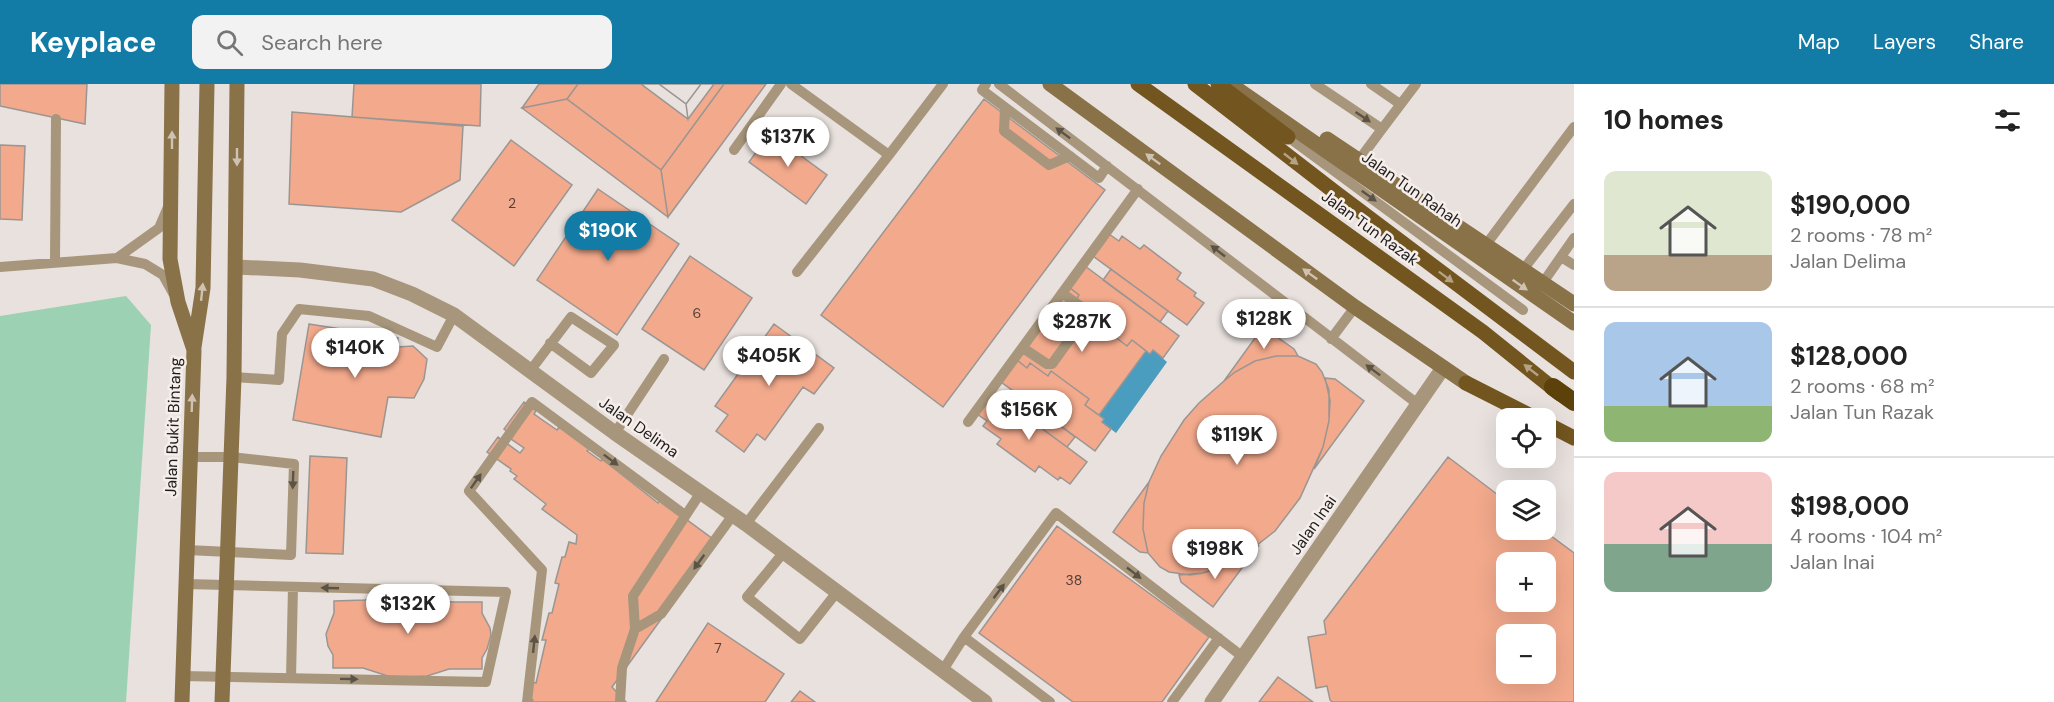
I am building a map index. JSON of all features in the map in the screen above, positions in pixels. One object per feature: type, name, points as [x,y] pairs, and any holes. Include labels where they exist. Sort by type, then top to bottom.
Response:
[{"type":"highway","points":[[1553,387],[1574,402]]},
{"type":"main road","name":"Jalan Bukit Bintang","points":[[172,84],[170,259],[178,302],[194,350],[182,702]]},
{"type":"main road","points":[[194,350],[202,288],[207,84]]},
{"type":"main road","points":[[222,702],[234,377],[237,84]]},
{"type":"main road","points":[[1050,84],[1355,307],[1466,383],[1515,408]]},
{"type":"main road","name":"Jalan Tun Razak","points":[[1138,84],[1484,332],[1553,387],[1574,410]]},
{"type":"main road","name":"Jalan Tun Razak","points":[[1196,84],[1574,372]]},
{"type":"main road","points":[[1218,84],[1288,137]]},
{"type":"main road","name":"Jalan Tun Rahah","points":[[1230,84],[1574,323]]},
{"type":"main road","points":[[1245,84],[1574,304]]},
{"type":"main road","points":[[1255,130],[1288,137]]},
{"type":"main road","points":[[1556,429],[1574,438]]},
{"type":"street","name":"Jalan Delima","points":[[236,267],[300,270],[373,279],[412,294],[454,315],[615,434],[746,524],[985,702]]},
{"type":"street","name":"Jalan Inai","points":[[1212,702],[1443,368]]},
{"type":"lane","points":[[734,150],[781,84]]},
{"type":"lane","points":[[791,84],[889,155]]},
{"type":"lane","points":[[797,272],[943,84]]},
{"type":"lane","points":[[999,84],[1419,405]]},
{"type":"lane","points":[[1314,84],[1382,129]]},
{"type":"lane","points":[[1371,84],[1401,104]]},
{"type":"lane","points":[[1359,160],[1416,84]]},
{"type":"lane","points":[[984,87],[1005,108],[1099,178],[1107,166]]},
{"type":"lane","points":[[1005,108],[1004,131],[1049,165],[1070,156]]},
{"type":"lane","points":[[55,262],[56,119]]},
{"type":"lane","points":[[1485,246],[1574,127]]},
{"type":"lane","points":[[1288,137],[1523,310]]},
{"type":"lane","points":[[968,422],[1138,189]]},
{"type":"lane","points":[[117,258],[159,228],[171,196]]},
{"type":"lane","points":[[1522,271],[1574,204]]},
{"type":"lane","points":[[1542,284],[1574,238]]},
{"type":"lane","points":[[1561,257],[1574,265]]},
{"type":"lane","points":[[0,267],[117,258],[145,264],[163,275],[178,302]]},
{"type":"lane","points":[[1023,348],[1047,364],[1052,364],[1088,314],[1086,310],[1062,293]]},
{"type":"lane","points":[[1331,339],[1355,307]]},
{"type":"lane","points":[[234,377],[279,380],[282,334],[298,309],[369,316],[437,347],[454,315]]},
{"type":"lane","points":[[530,371],[550,343],[571,316],[614,345],[591,373],[550,343]]},
{"type":"lane","points":[[615,434],[664,359]]},
{"type":"lane","points":[[527,702],[542,570],[469,491],[532,402],[685,515]]},
{"type":"lane","points":[[746,524],[819,428]]},
{"type":"lane","points":[[187,550],[291,555],[294,464],[231,457],[190,457]]},
{"type":"lane","points":[[620,702],[621,668],[635,629],[633,596],[701,492]]},
{"type":"lane","points":[[943,670],[1056,513],[1243,657]]},
{"type":"lane","points":[[635,629],[661,614],[733,515]]},
{"type":"lane","points":[[784,552],[747,597],[800,639],[837,592]]},
{"type":"lane","points":[[183,675],[486,682],[506,592],[186,584]]},
{"type":"lane","points":[[291,678],[293,586]]},
{"type":"lane","points":[[633,596],[642,611],[661,614]]},
{"type":"lane","points":[[964,638],[1050,702]]},
{"type":"lane","points":[[1172,702],[1219,638]]},
{"type":"green space","points":[[126,296],[151,325],[126,702],[0,702],[0,316]]},
{"type":"water","points":[[1153,350],[1167,362],[1116,433],[1102,422],[1104,419],[1099,415],[1146,351]]},
{"type":"building","points":[[0,84],[87,84],[85,124],[0,106]]},
{"type":"building","points":[[354,84],[481,84],[480,126],[352,117]]},
{"type":"building","points":[[539,84],[578,84],[567,99],[522,108]]},
{"type":"building","points":[[578,84],[724,84],[661,170],[567,99]]},
{"type":"building","points":[[641,84],[659,84],[686,104],[688,119]]},
{"type":"building","points":[[659,84],[701,84],[686,104]]},
{"type":"building","points":[[701,84],[714,84],[688,119],[686,104]]},
{"type":"building","points":[[724,84],[766,84],[668,217],[661,170]]},
{"type":"building","points":[[567,99],[661,170],[668,217],[522,108]]},
{"type":"building","points":[[984,99],[1105,190],[943,407],[821,315]]},
{"type":"building","points":[[292,112],[463,126],[460,180],[401,212],[289,204]]},
{"type":"building","points":[[770,133],[827,175],[806,204],[749,162]]},
{"type":"building","points":[[511,140],[572,185],[514,266],[452,220]]},
{"type":"building","points":[[0,145],[25,146],[22,220],[0,219]]},
{"type":"building","points":[[598,189],[679,244],[617,335],[537,280]]},
{"type":"building","points":[[1109,234],[1119,241],[1122,236],[1140,249],[1144,245],[1181,273],[1177,279],[1196,293],[1194,296],[1204,303],[1187,325],[1093,256]]},
{"type":"building","points":[[690,256],[752,298],[704,370],[642,329]]},
{"type":"building","points":[[1085,266],[1179,336],[1163,358],[1153,350],[1150,354],[1132,340],[1127,346],[1089,317],[1093,313],[1076,300],[1079,295],[1069,287]]},
{"type":"building","points":[[1111,269],[1168,311],[1160,322],[1103,280]]},
{"type":"building","points":[[1069,287],[1079,295],[1076,300],[1093,313],[1089,317],[1127,346],[1132,340],[1146,351],[1099,415],[1085,405],[1089,399],[1051,371],[1048,376],[1030,363],[1027,368],[1017,360]]},
{"type":"building","points":[[309,324],[398,338],[397,347],[413,346],[427,359],[424,379],[414,398],[388,397],[381,437],[293,420]]},
{"type":"building","points":[[774,324],[834,368],[814,394],[803,387],[765,440],[757,434],[744,452],[716,431],[728,415],[715,406]]},
{"type":"building","points":[[1263,327],[1294,349],[1298,356],[1276,356],[1255,361],[1224,381]]},
{"type":"building","points":[[1276,356],[1298,356],[1316,364],[1329,390],[1329,421],[1323,447],[1300,498],[1275,531],[1243,556],[1203,573],[1190,575],[1169,572],[1160,567],[1148,553],[1143,529],[1144,503],[1149,482],[1161,456],[1184,420],[1224,381],[1255,361]]},
{"type":"building","points":[[1017,360],[1027,368],[1030,363],[1048,376],[1051,371],[1089,399],[1085,405],[1104,419],[1102,422],[1111,429],[1095,451],[1001,382]]},
{"type":"building","points":[[1325,378],[1335,379],[1364,401],[1314,469],[1323,447],[1329,421],[1330,400]]},
{"type":"building","points":[[993,392],[1087,462],[1070,484],[1060,477],[1058,480],[1039,466],[1035,472],[997,444],[1001,439],[983,426],[987,421],[977,414]]},
{"type":"building","points":[[1020,396],[1075,437],[1067,447],[1011,406]]},
{"type":"building","points":[[524,402],[536,411],[534,414],[557,430],[559,427],[589,449],[587,451],[601,461],[602,459],[658,503],[660,500],[717,542],[612,687],[626,702],[532,702],[533,700],[528,699],[532,682],[536,683],[546,640],[542,640],[559,584],[555,583],[562,557],[565,557],[569,542],[576,544],[577,535],[542,509],[546,504],[514,479],[517,476],[510,471],[511,469],[487,452],[498,437],[520,453],[524,448],[511,439],[513,436],[504,429]]},
{"type":"building","points":[[310,456],[347,458],[343,554],[306,553]]},
{"type":"building","points":[[1448,457],[1496,493],[1496,540],[1556,540],[1574,553],[1574,702],[1332,702],[1327,686],[1316,688],[1308,637],[1326,634],[1324,621]]},
{"type":"building","points":[[1149,482],[1144,503],[1143,529],[1148,553],[1140,552],[1113,532]]},
{"type":"building","points":[[1057,526],[1209,637],[1162,702],[1073,702],[979,633]]},
{"type":"building","points":[[1259,545],[1213,607],[1181,582],[1179,575],[1203,573],[1224,566]]},
{"type":"building","points":[[396,592],[421,594],[451,602],[482,602],[482,613],[491,635],[482,658],[482,669],[449,669],[427,676],[394,678],[363,668],[333,668],[333,655],[328,646],[326,634],[334,613],[334,601],[365,600]]},
{"type":"building","points":[[708,623],[784,674],[765,702],[656,702]]},
{"type":"building","points":[[1278,677],[1313,702],[1259,702]]},
{"type":"building","points":[[800,691],[815,702],[791,702]]}]
